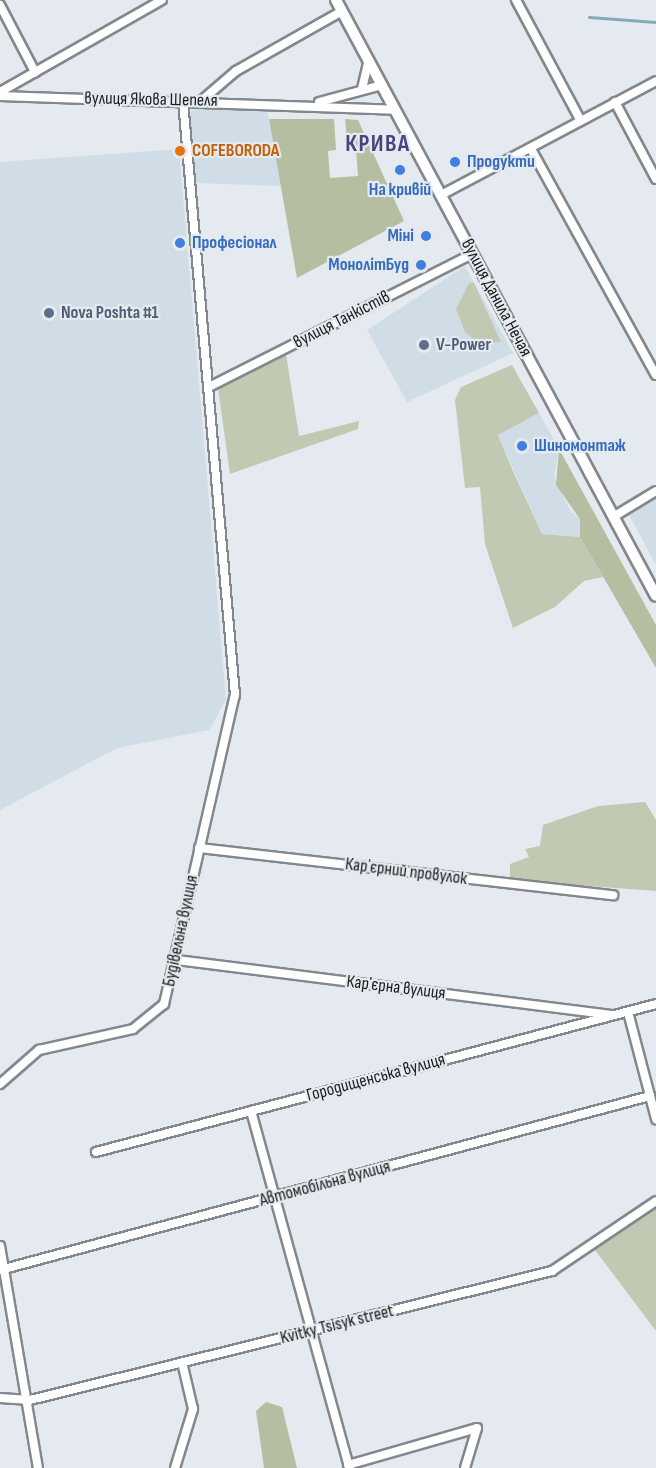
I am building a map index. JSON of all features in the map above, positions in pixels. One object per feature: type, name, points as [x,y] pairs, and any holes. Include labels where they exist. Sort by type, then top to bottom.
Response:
[{"type":"main road","name":"вулиця Данила Нечая","points":[[336,0],[656,596]]},
{"type":"street","points":[[0,94],[162,0]]},
{"type":"street","points":[[516,0],[581,121]]},
{"type":"street","points":[[0,5],[35,72]]},
{"type":"street","points":[[201,101],[236,71],[342,11]]},
{"type":"street","points":[[362,89],[368,58]]},
{"type":"street","points":[[441,195],[656,81]]},
{"type":"street","points":[[303,104],[362,89],[383,87]]},
{"type":"street","points":[[371,106],[383,87]]},
{"type":"street","name":"вулиця Якова Шепеля","points":[[0,94],[371,106],[395,110]]},
{"type":"street","name":"Будівельна вулиця","points":[[0,1084],[39,1050],[143,1025],[164,1004],[177,960],[199,848],[235,694],[211,386],[183,101]]},
{"type":"street","points":[[615,102],[656,179]]},
{"type":"street","points":[[531,148],[656,375]]},
{"type":"street","name":"вулиця Танкістів","points":[[211,386],[472,254]]},
{"type":"street","points":[[613,517],[656,491]]},
{"type":"street","name":"Карʼєрний провулок","points":[[199,848],[613,895]]},
{"type":"street","name":"Карʼєрна вулиця","points":[[177,960],[615,1016]]},
{"type":"street","name":"Городищенська вулиця","points":[[96,1152],[656,1004]]},
{"type":"street","points":[[628,1012],[656,1119]]},
{"type":"street","name":"Автомобільна вулиця","points":[[2,1270],[650,1096]]},
{"type":"street","points":[[251,1111],[349,1466],[477,1428],[465,1468]]},
{"type":"street","name":"Kvitky Tsisyk street","points":[[0,1398],[30,1400],[552,1271],[656,1201]]},
{"type":"street","points":[[0,1246],[2,1270],[30,1400],[38,1468]]},
{"type":"street","points":[[175,1468],[192,1409],[182,1362]]},
{"type":"shaded area","points":[[198,106],[267,109],[281,186],[194,183],[186,116]]},
{"type":"shaded area","points":[[179,149],[226,700],[209,730],[117,748],[0,810],[0,162]]},
{"type":"shaded area","points":[[465,266],[513,353],[407,402],[367,330]]},
{"type":"shaded area","points":[[539,413],[559,449],[554,476],[570,511],[580,519],[580,537],[542,534],[498,435]]},
{"type":"shaded area","points":[[656,496],[656,565],[628,513]]},
{"type":"green space","points":[[269,119],[334,119],[336,150],[328,151],[330,178],[358,176],[356,149],[348,150],[345,119],[358,120],[404,221],[297,278]]},
{"type":"green space","points":[[469,283],[474,283],[501,342],[478,343],[465,332],[456,309]]},
{"type":"green space","points":[[286,354],[299,436],[359,421],[358,429],[230,474],[218,388]]},
{"type":"green space","points":[[512,365],[539,413],[498,435],[513,471],[542,534],[580,537],[603,577],[584,581],[555,607],[513,628],[485,544],[480,487],[465,488],[455,400],[461,387]]},
{"type":"green space","points":[[559,449],[656,625],[656,668],[580,537],[580,519],[556,485]]},
{"type":"green space","points":[[645,802],[656,820],[656,891],[510,880],[510,864],[529,857],[525,849],[540,846],[543,825],[598,806]]},
{"type":"green space","points":[[656,1201],[656,1331],[592,1246]]},
{"type":"green space","points":[[266,1402],[282,1407],[297,1468],[264,1468],[256,1411]]},
{"type":"waterway","points":[[589,17],[656,22]]},
{"type":"place","name":"COFEBORODA","points":[[180,151]]},
{"type":"place","name":"Продукти","points":[[455,162]]},
{"type":"place","name":"На кривій","points":[[400,170]]},
{"type":"place","name":"Міні","points":[[426,236]]},
{"type":"place","name":"Професіонал","points":[[180,243]]},
{"type":"place","name":"МонолітБуд","points":[[421,265]]},
{"type":"place","name":"Nova Poshta #1","points":[[49,313]]},
{"type":"place","name":"V-Power","points":[[424,345]]},
{"type":"place","name":"Шиномонтаж","points":[[522,446]]},
{"type":"district","name":"КРИВА","points":[[378,144]]}]
